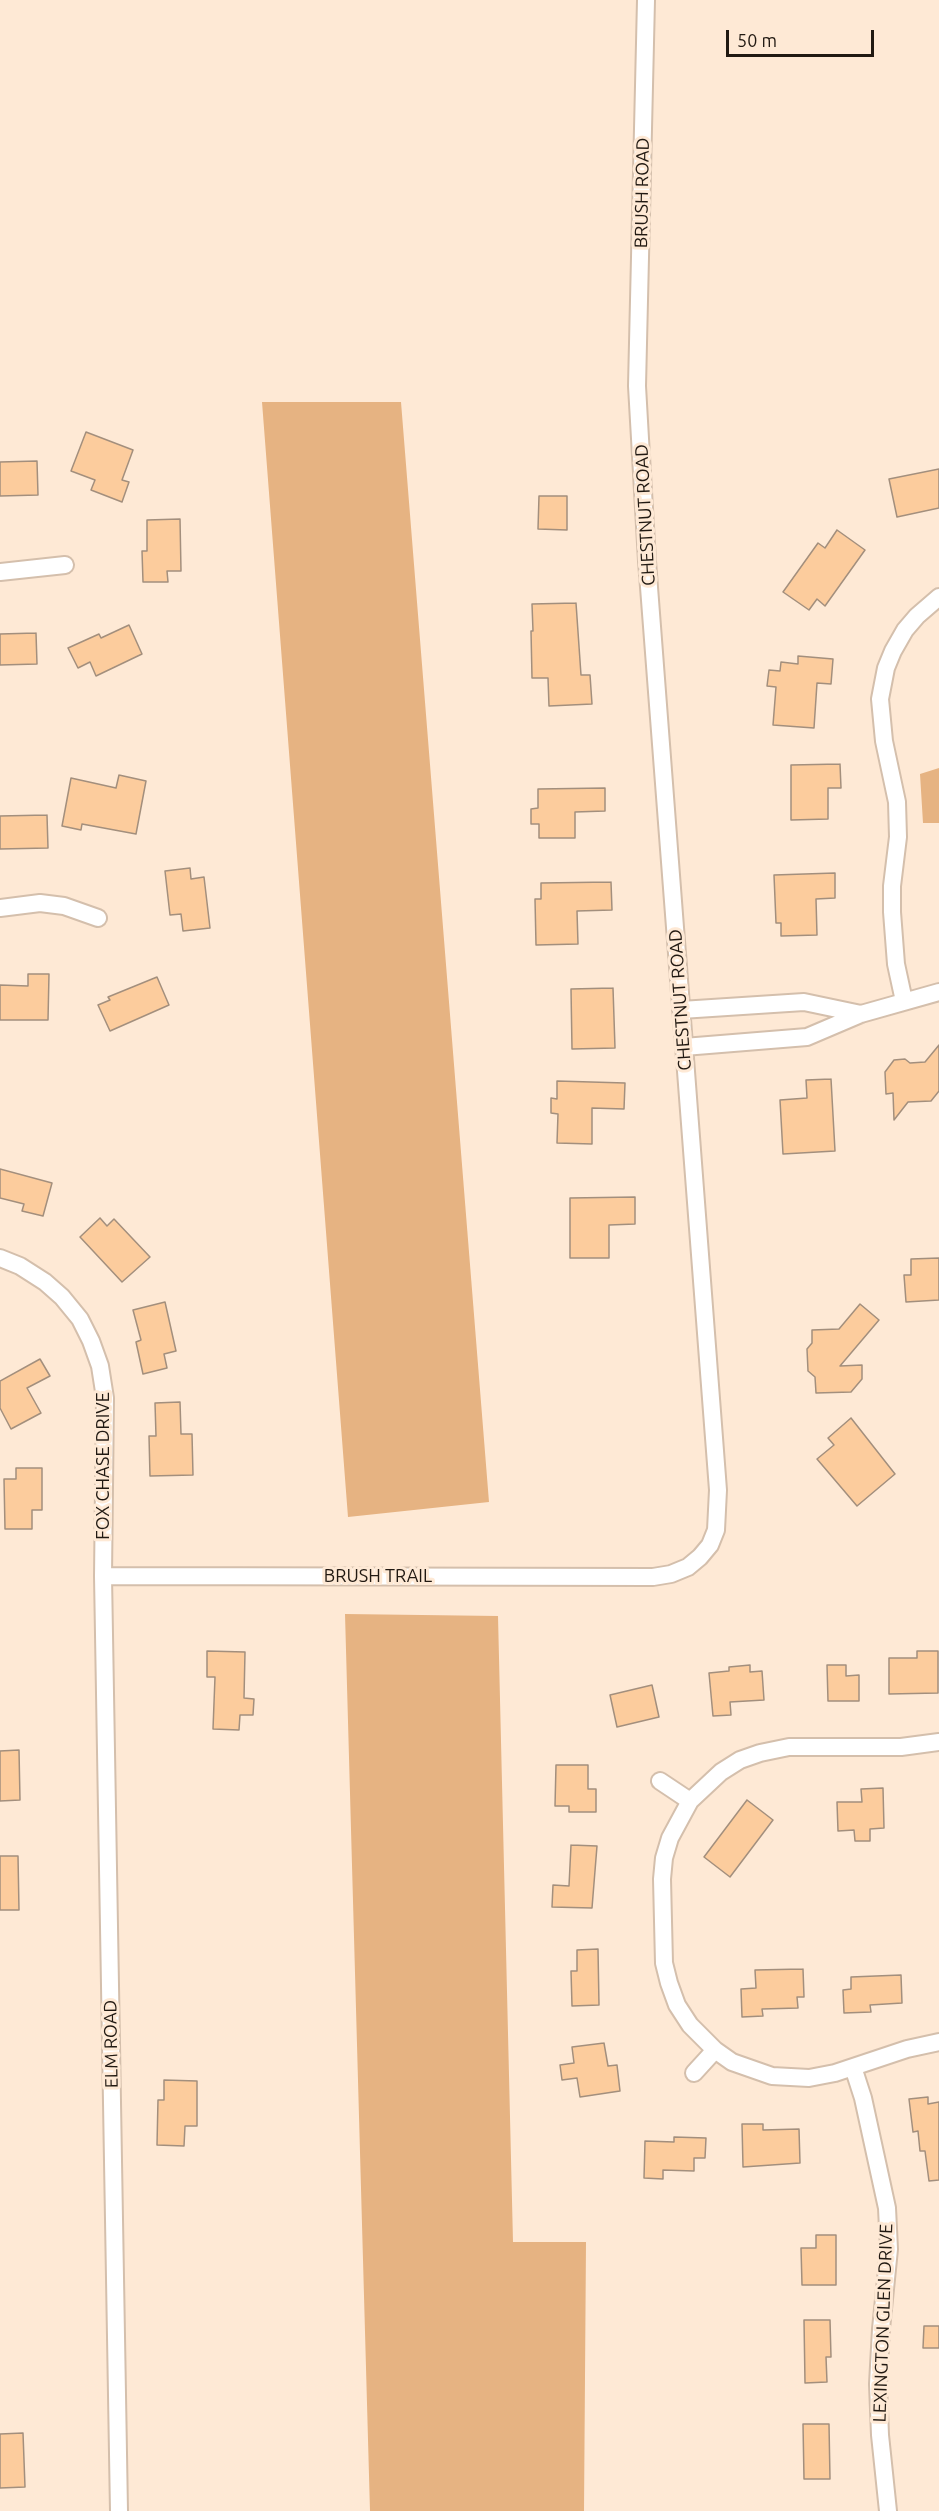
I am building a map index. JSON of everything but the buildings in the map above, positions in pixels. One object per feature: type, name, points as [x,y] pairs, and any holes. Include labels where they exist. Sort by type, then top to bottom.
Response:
[{"type":"street","name":"BRUSH ROAD","points":[[637,386],[646,0]]},
{"type":"street","name":"CHESTNUT ROAD","points":[[637,386],[647,561],[718,1512],[716,1530],[710,1545],[700,1557],[688,1567],[671,1574],[653,1577]]},
{"type":"street","points":[[0,572],[65,565]]},
{"type":"street","points":[[904,1001],[896,964],[892,912],[892,877],[898,837],[897,802],[884,741],[880,699],[886,668],[893,651],[916,616],[939,597]]},
{"type":"street","points":[[0,908],[40,903],[64,906],[98,918]]},
{"type":"street","points":[[684,1047],[807,1037],[861,1014],[939,992]]},
{"type":"street","points":[[681,1010],[804,1002],[861,1014]]},
{"type":"street","name":"FOX CHASE DRIVE","points":[[0,1258],[20,1266],[62,1298],[80,1319],[92,1341],[100,1366],[105,1398],[103,1576]]},
{"type":"street","name":"BRUSH TRAIL","points":[[103,1576],[653,1577]]},
{"type":"street","name":"ELM ROAD","points":[[103,1576],[119,2511]]},
{"type":"street","points":[[939,1742],[889,1747],[789,1748],[760,1753],[740,1760],[721,1772],[690,1801],[675,1828],[664,1858],[662,1879],[664,1963],[669,1983],[677,2005],[690,2025],[715,2050],[752,2070],[788,2078],[809,2078],[835,2073],[907,2049],[939,2042]]},
{"type":"street","points":[[660,1781],[690,1801]]},
{"type":"street","points":[[694,2073],[715,2050]]},
{"type":"street","name":"LEXINGTON GLEN DRIVE","points":[[853,2067],[886,2208],[889,2249],[878,2384],[880,2435],[888,2511]]},
{"type":"shaded area","points":[[262,402],[401,402],[489,1502],[348,1517]]},
{"type":"shaded area","points":[[939,768],[939,823],[923,823],[920,774]]},
{"type":"shaded area","points":[[345,1614],[498,1616],[513,2242],[586,2242],[584,2511],[370,2511]]}]
